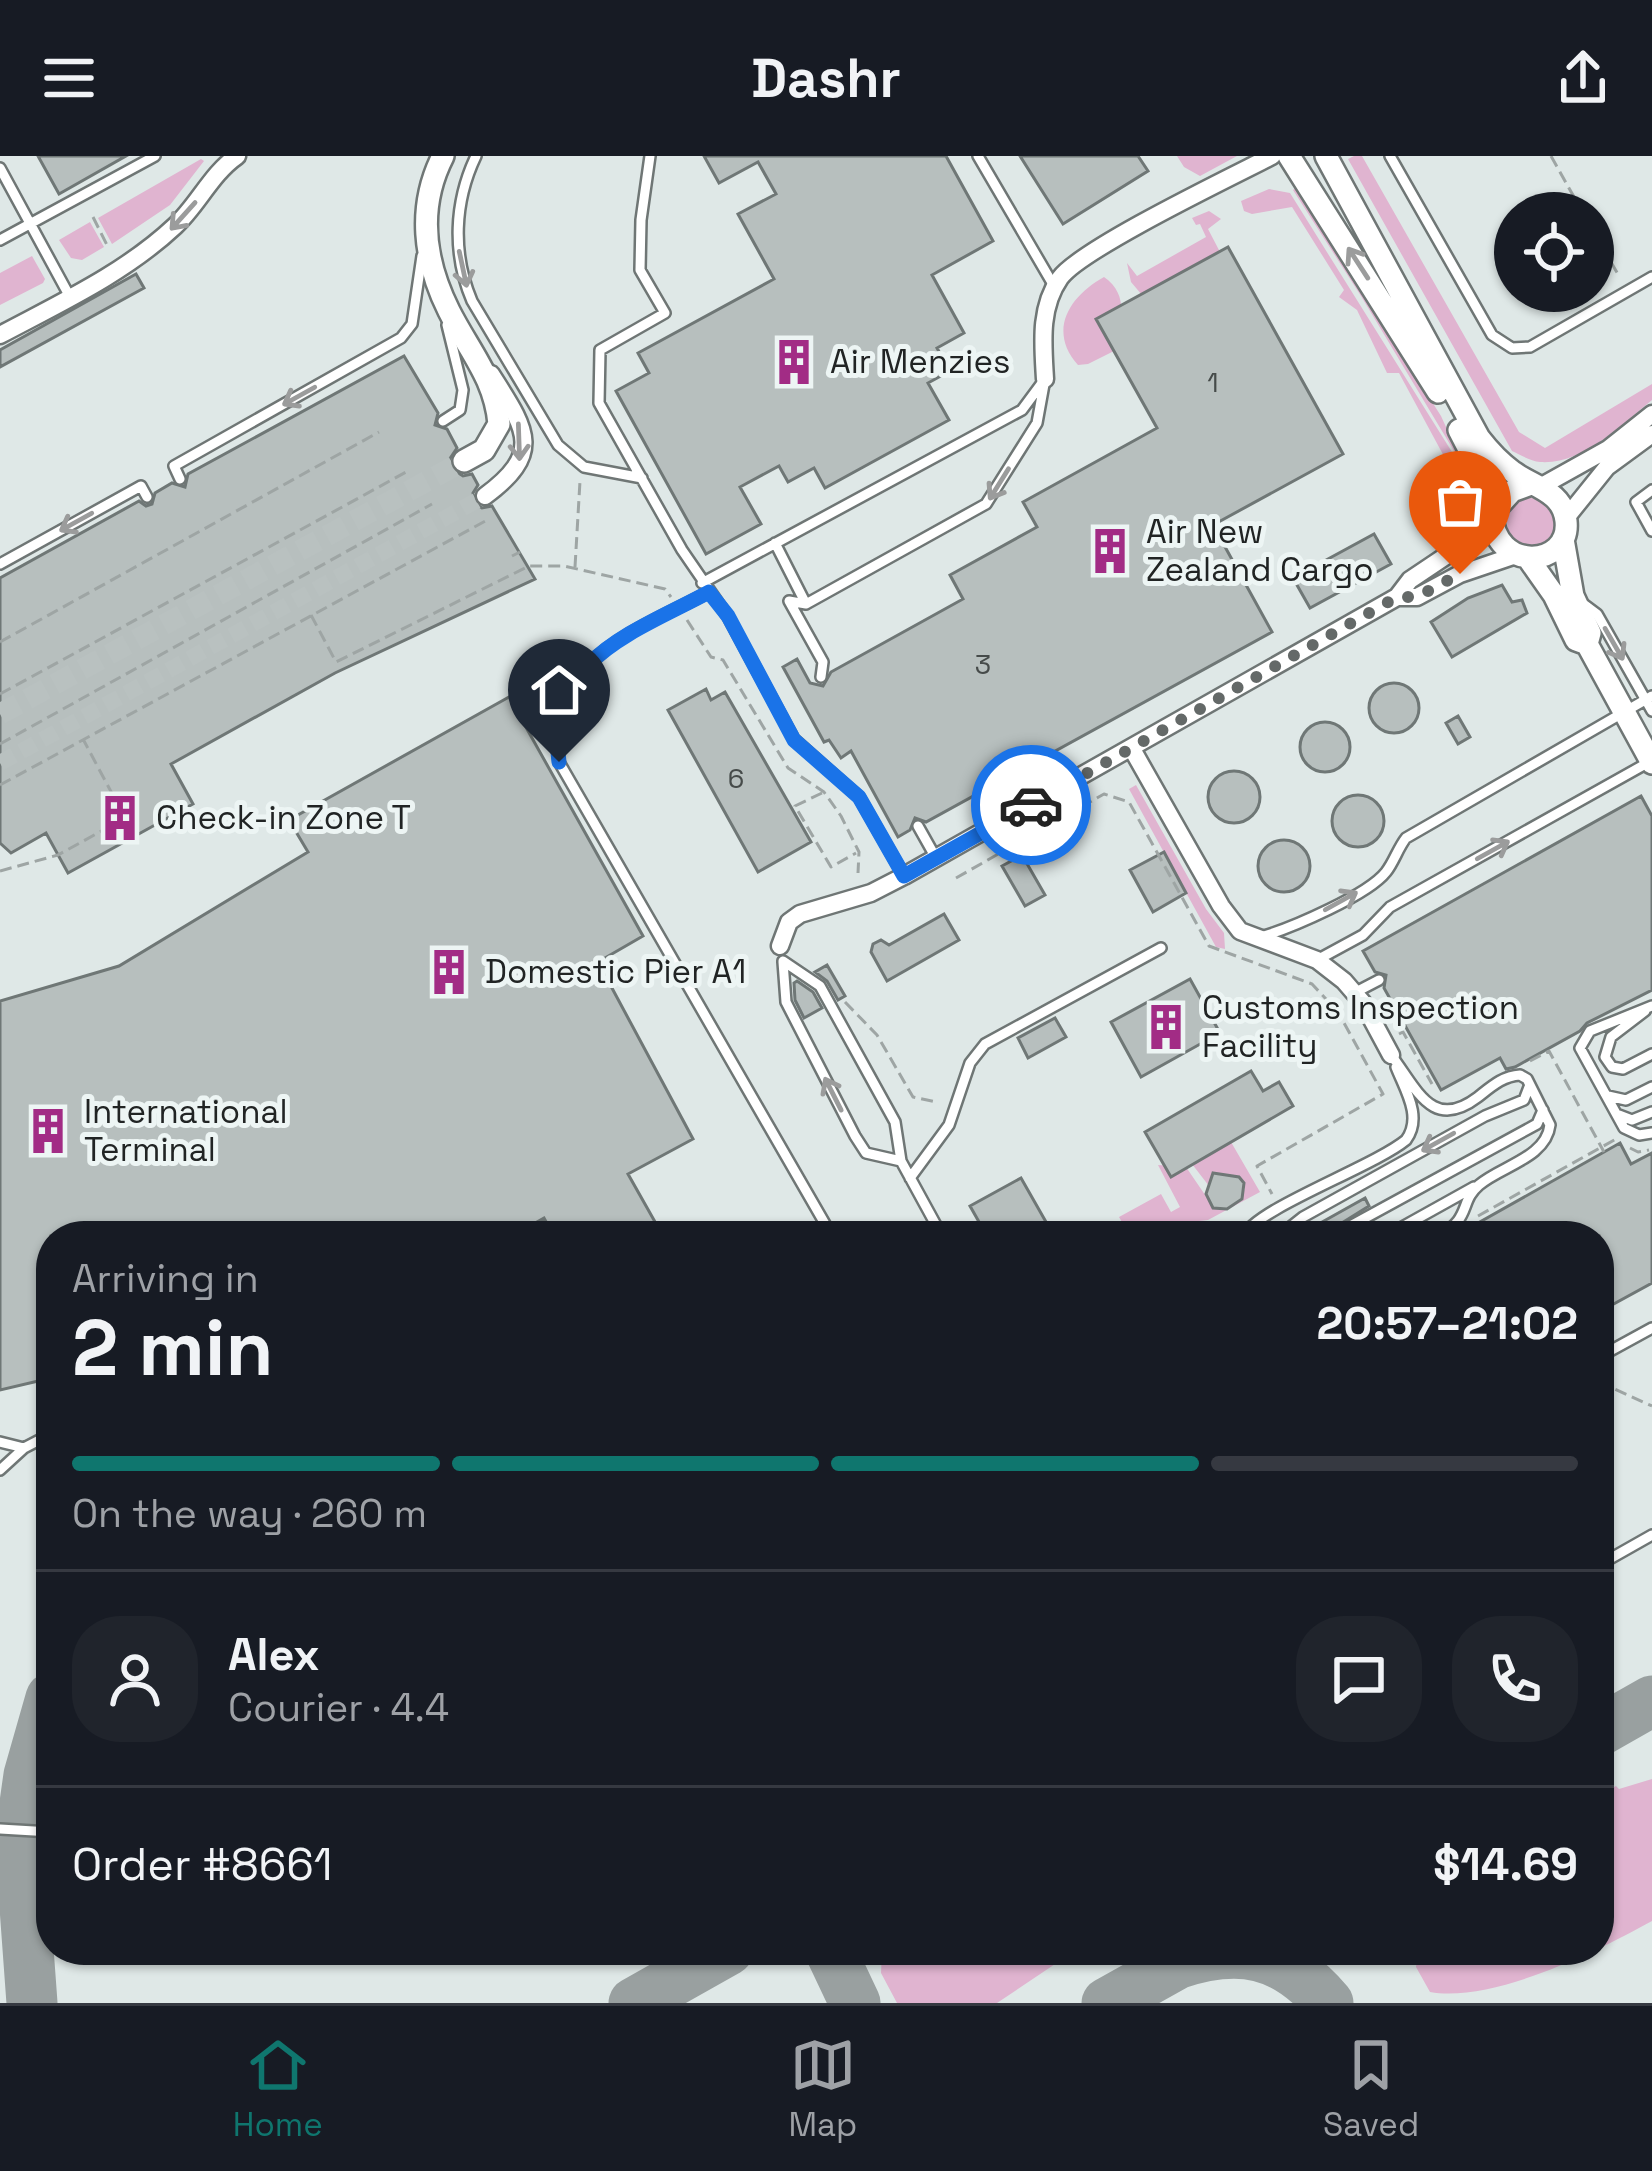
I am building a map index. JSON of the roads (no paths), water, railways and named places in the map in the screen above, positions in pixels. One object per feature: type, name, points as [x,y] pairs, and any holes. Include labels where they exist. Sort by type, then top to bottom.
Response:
[{"type":"street","points":[[0,334],[70,297],[162,237],[237,156]]},
{"type":"street","points":[[443,156],[433,176],[424,240],[447,308],[488,375],[499,424],[484,450],[464,461]]},
{"type":"street","points":[[1045,379],[1044,320],[1055,287],[1069,268],[1271,156]]},
{"type":"street","points":[[1289,156],[1448,410],[1476,463],[1500,542],[1522,557],[1554,595],[1576,640],[1587,644],[1652,762]]},
{"type":"street","points":[[1326,156],[1473,427],[1490,452],[1556,498],[1573,596],[1590,633],[1587,644]]},
{"type":"street","points":[[447,308],[515,411],[524,443],[518,470],[484,496]]},
{"type":"street","points":[[781,954],[789,922],[800,914],[871,892],[904,876],[1397,597],[1410,580],[1492,519],[1512,490],[1536,485],[1608,448],[1652,414]]},
{"type":"street","points":[[1397,597],[1417,597],[1460,574],[1547,554],[1607,467],[1652,434]]},
{"type":"street","points":[[1132,749],[1240,931],[1317,960],[1354,993],[1391,1055]]},
{"type":"lane","points":[[0,240],[155,156]]},
{"type":"lane","points":[[476,156],[465,179],[458,226],[462,277],[472,301],[558,445],[584,467],[642,478]]},
{"type":"lane","points":[[650,156],[640,270],[664,313],[600,350],[599,403],[706,587],[728,616],[794,740],[859,797],[904,876]]},
{"type":"lane","points":[[978,156],[1055,287]]},
{"type":"lane","points":[[1390,156],[1492,335],[1501,343],[1530,346],[1652,277]]},
{"type":"lane","points":[[0,168],[70,297]]},
{"type":"lane","points":[[179,479],[174,466],[401,338],[412,324],[424,240]]},
{"type":"lane","points":[[443,421],[460,410],[463,391],[446,322],[447,308]]},
{"type":"lane","points":[[823,1221],[559,762],[556,726],[585,665],[605,647],[680,608],[775,543],[1022,410],[1045,379]]},
{"type":"lane","points":[[820,677],[823,662],[789,601],[806,604],[986,504],[1037,423],[1045,379]]},
{"type":"lane","points":[[0,564],[140,486],[147,497]]},
{"type":"lane","points":[[1652,490],[1636,502],[1652,531]]},
{"type":"lane","points":[[775,543],[806,604]]},
{"type":"lane","points":[[1573,596],[1597,614],[1649,698],[1652,711]]},
{"type":"lane","points":[[823,662],[833,662],[838,668]]},
{"type":"lane","points":[[1256,938],[1300,924],[1374,883],[1387,872],[1406,838],[1649,698]]},
{"type":"lane","points":[[1317,960],[1363,935],[1390,907],[1652,762]]},
{"type":"lane","points":[[918,826],[936,858]]},
{"type":"lane","points":[[910,1178],[949,1125],[970,1064],[985,1044],[1161,947]]},
{"type":"lane","points":[[781,954],[820,986],[895,1122],[901,1160],[934,1221]]},
{"type":"lane","points":[[781,954],[786,1002],[855,1136],[866,1153],[901,1160]]},
{"type":"lane","points":[[1354,993],[1379,980]]},
{"type":"lane","points":[[1650,1006],[1612,1037],[1605,1057],[1612,1067],[1623,1069],[1652,1054]]},
{"type":"lane","points":[[1650,1006],[1611,1019],[1585,1036],[1582,1055],[1627,1131],[1652,1133]]},
{"type":"lane","points":[[1391,1055],[1430,1106],[1443,1112],[1459,1109],[1516,1074],[1527,1080],[1550,1125],[1544,1142],[1413,1221]]},
{"type":"lane","points":[[1254,1221],[1335,1182],[1399,1146],[1411,1134],[1414,1118],[1391,1055]]},
{"type":"lane","points":[[1297,1221],[1485,1116],[1524,1100],[1530,1090],[1527,1080]]},
{"type":"lane","points":[[1602,1090],[1615,1100],[1626,1100],[1652,1088]]},
{"type":"lane","points":[[1359,1221],[1537,1124],[1543,1118],[1541,1105]]},
{"type":"lane","points":[[1615,1112],[1632,1120],[1652,1112]]},
{"type":"lane","points":[[1461,1221],[1479,1184]]},
{"type":"lane","points":[[1614,1349],[1652,1328]]},
{"type":"lane","points":[[0,1442],[24,1448]]},
{"type":"lane","points":[[0,1470],[36,1442]]},
{"type":"lane","points":[[1614,1556],[1652,1535]]},
{"type":"lane","points":[[0,1829],[36,1831]]},
{"type":"tunnel","points":[[0,714],[464,461]]},
{"type":"tunnel","points":[[0,763],[485,496]]},
{"type":"place","name":"Air Menzies","points":[[794,362]]},
{"type":"place","name":"Air New Zealand Cargo","points":[[1110,551]]},
{"type":"place","name":"Check-in Zone T","points":[[120,818]]},
{"type":"place","name":"Domestic Pier A1","points":[[449,972]]},
{"type":"place","name":"Customs Inspection Facility","points":[[1166,1027]]},
{"type":"place","name":"International Terminal","points":[[48,1131]]}]
